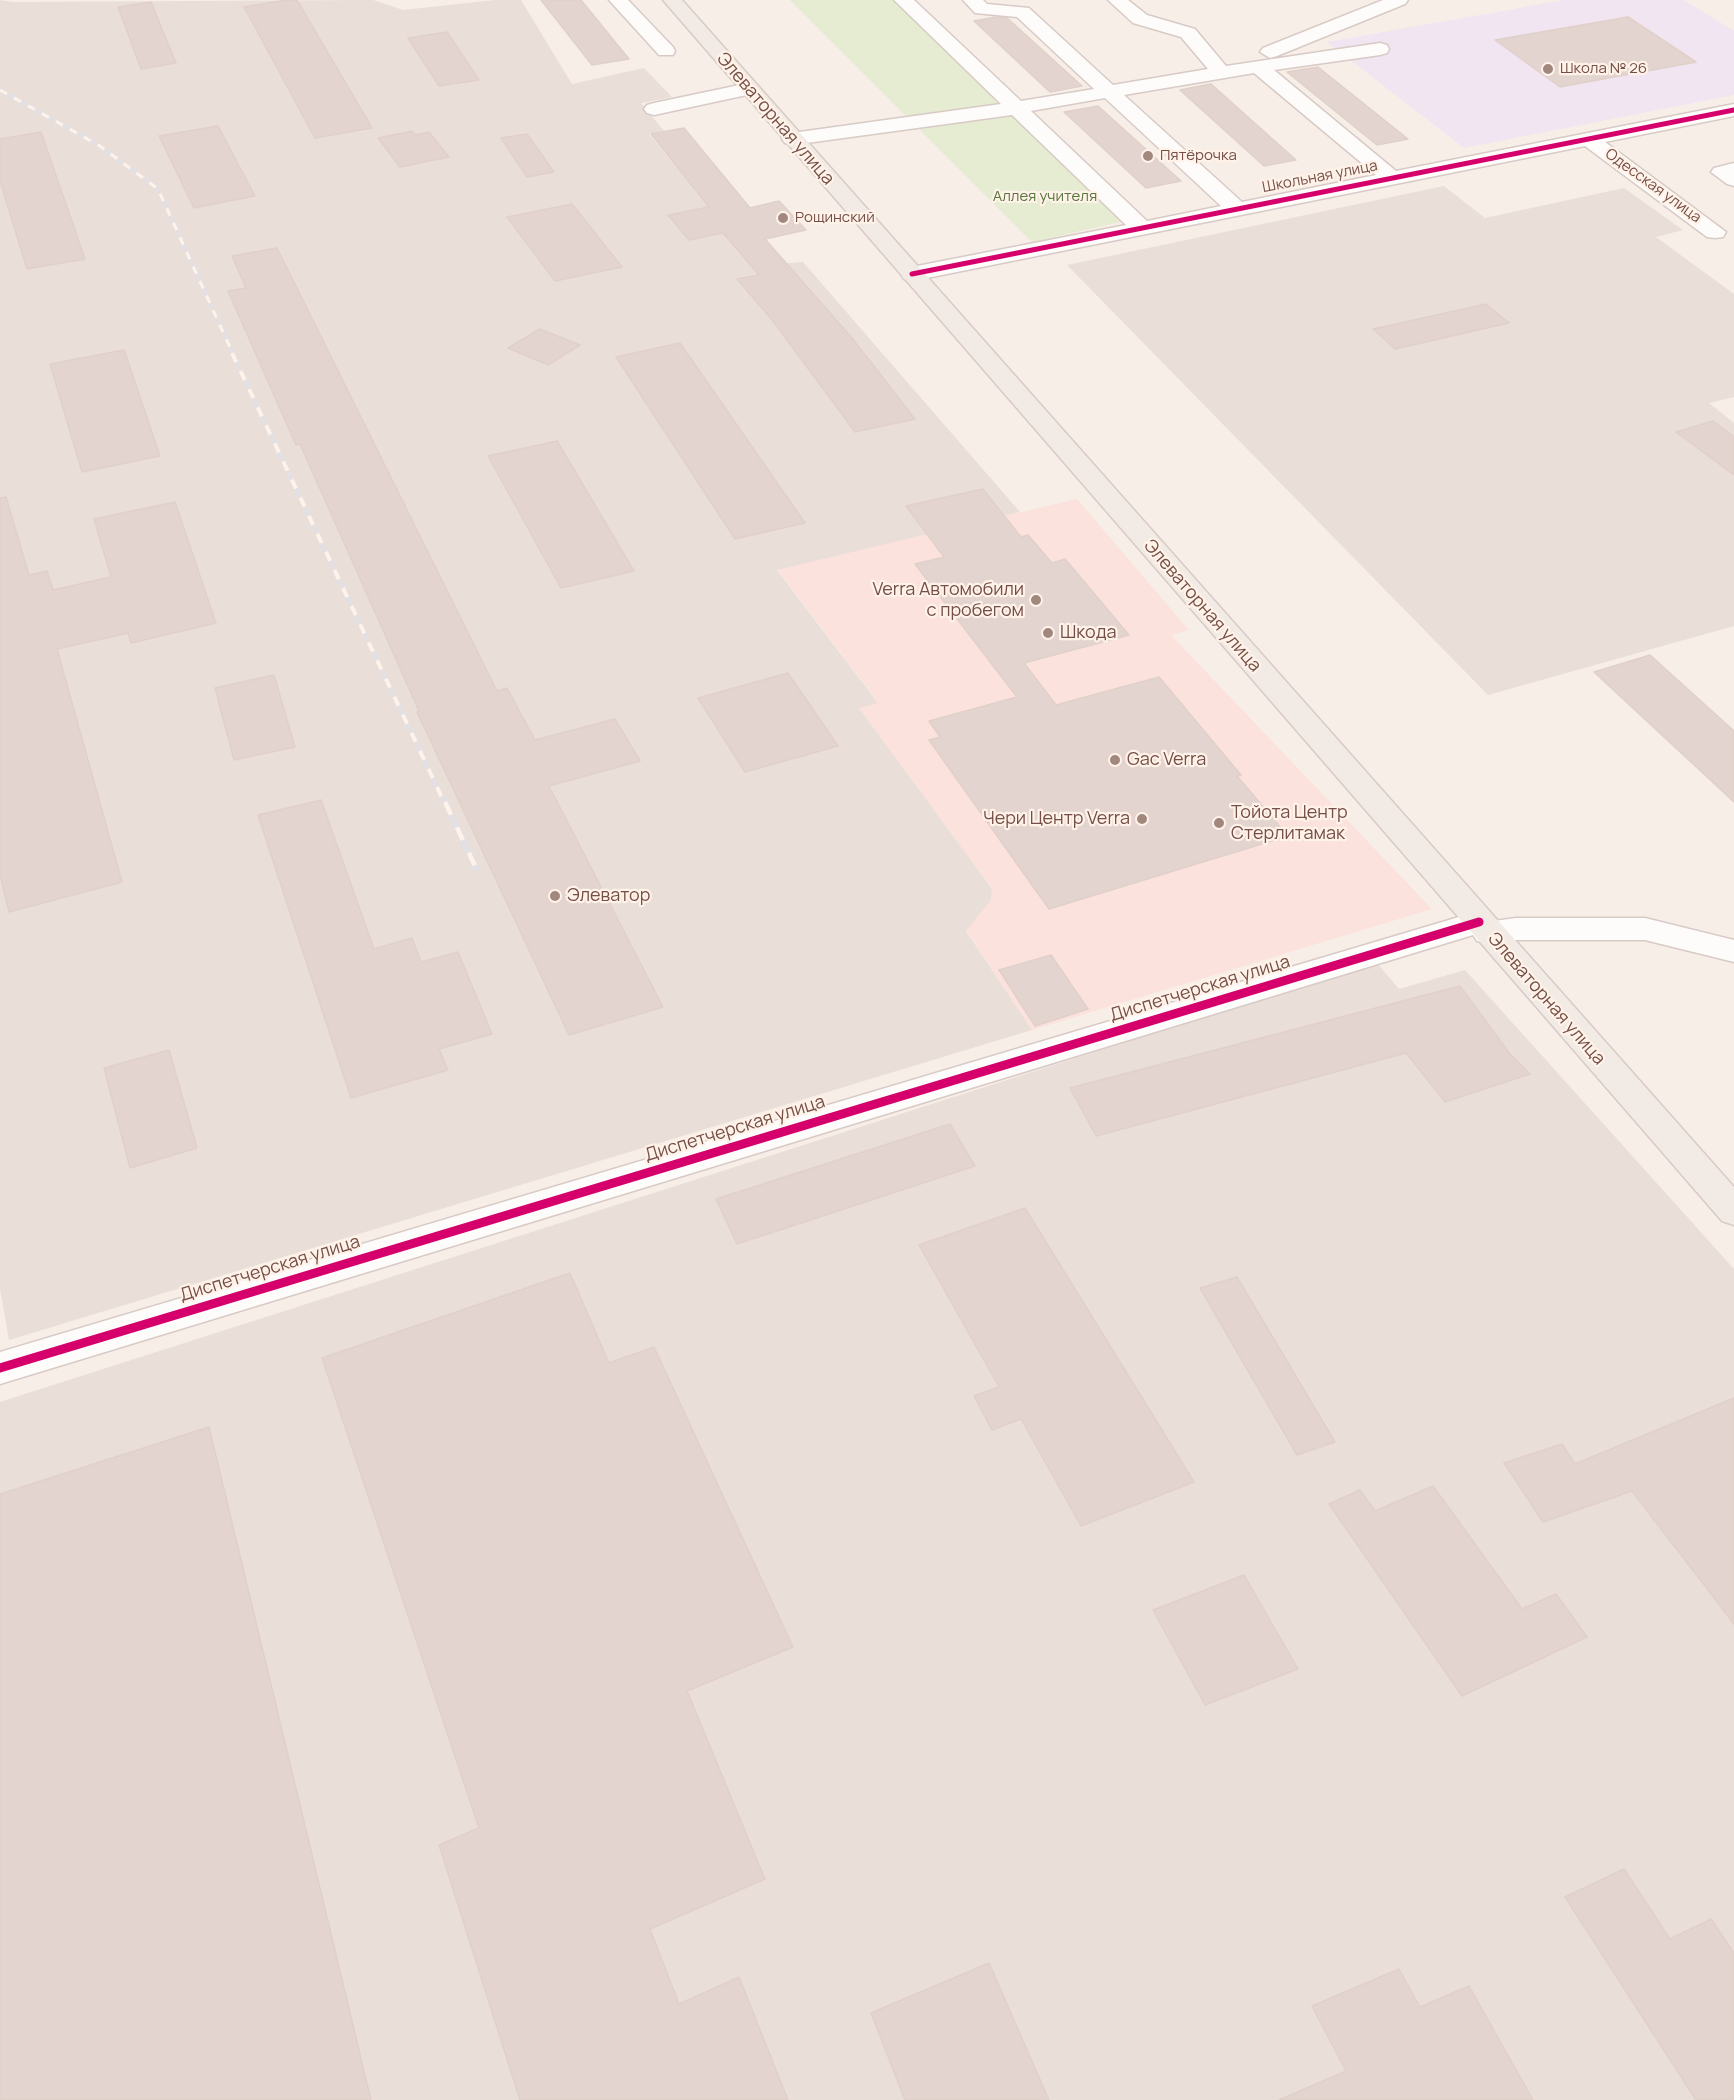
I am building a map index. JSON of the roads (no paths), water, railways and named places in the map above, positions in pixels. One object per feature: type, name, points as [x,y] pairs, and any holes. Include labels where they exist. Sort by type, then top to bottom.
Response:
[{"type":"main road","name":"Элеваторная улица","points":[[672,0],[1734,1211]]},
{"type":"street","points":[[618,0],[666,51]]},
{"type":"street","points":[[903,0],[1141,227]]},
{"type":"street","points":[[972,0],[982,9],[1022,12],[1236,208]]},
{"type":"street","points":[[1117,0],[1140,19],[1188,33],[1221,72]]},
{"type":"street","points":[[1221,72],[1399,0]]},
{"type":"street","points":[[792,139],[1017,108],[1221,72],[1380,49]]},
{"type":"street","points":[[1258,67],[1392,178]]},
{"type":"street","points":[[654,109],[749,89]]},
{"type":"street","name":"Школьная улица","points":[[912,274],[1734,110]]},
{"type":"street","name":"Одесская улица","points":[[1590,140],[1713,223]]},
{"type":"street","points":[[1734,169],[1721,172],[1734,180]]},
{"type":"street","name":"Диспетчерская улица","points":[[0,1368],[1484,928],[1645,929],[1734,951]]},
{"type":"railway","points":[[0,90],[100,146],[158,189],[233,354]]},
{"type":"railway","points":[[232,353],[445,804]]},
{"type":"railway","points":[[445,802],[476,868]]},
{"type":"place","name":"Школа № 26","points":[[1548,69]]},
{"type":"place","name":"Пятёрочка","points":[[1148,156]]},
{"type":"place","name":"Рощинский","points":[[783,218]]},
{"type":"place","name":"Verra Автомобили с пробегом","points":[[1036,600]]},
{"type":"place","name":"Шкода","points":[[1048,633]]},
{"type":"place","name":"Gac Verra","points":[[1115,760]]},
{"type":"place","name":"Чери Центр Verra","points":[[1142,819]]},
{"type":"place","name":"Тойота Центр Стерлитамак","points":[[1219,823]]},
{"type":"place","name":"Элеватор","points":[[555,896]]},
{"type":"park label","name":"Аллея учителя","points":[[1045,197]]}]
